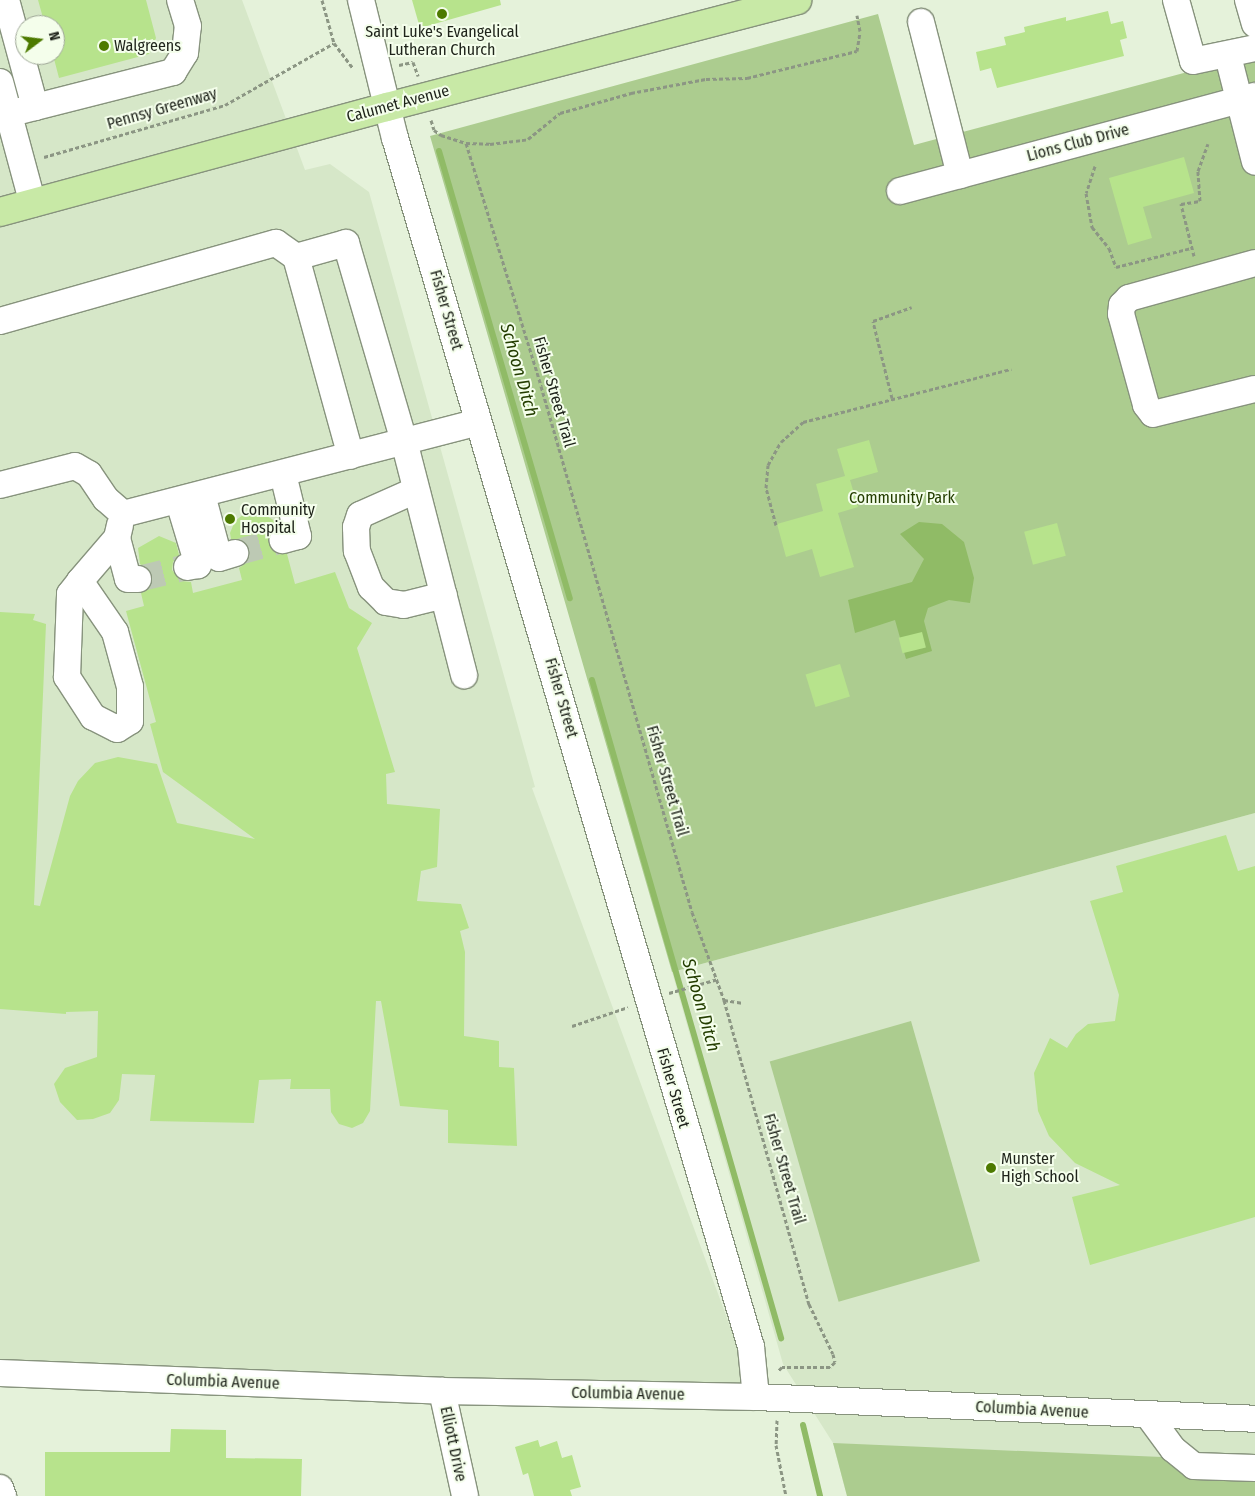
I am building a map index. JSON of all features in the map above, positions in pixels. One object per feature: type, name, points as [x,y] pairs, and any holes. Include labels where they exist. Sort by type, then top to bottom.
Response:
[{"type":"main road","name":"Calumet Avenue","points":[[0,212],[387,107],[797,0]]},
{"type":"street","points":[[6,0],[35,107]]},
{"type":"street","points":[[4,115],[173,72],[185,53],[188,26],[180,0]]},
{"type":"street","name":"Fisher Street","points":[[361,0],[387,107],[478,422],[658,997],[751,1347],[756,1398]]},
{"type":"street","points":[[1176,0],[1194,62],[1216,54],[1228,56],[1255,48]]},
{"type":"street","points":[[1248,0],[1255,24]]},
{"type":"street","points":[[921,22],[960,175]]},
{"type":"street","points":[[1228,56],[1247,98],[1255,162]]},
{"type":"street","points":[[0,82],[4,115],[22,163],[33,204]]},
{"type":"street","name":"Lions Club Drive","points":[[900,191],[1247,98]]},
{"type":"street","points":[[0,321],[276,242],[296,257],[351,456]]},
{"type":"street","points":[[296,257],[346,244],[404,441],[464,675]]},
{"type":"street","points":[[1255,263],[1129,298],[1122,305],[1121,314],[1146,405],[1153,414],[1164,414],[1255,389]]},
{"type":"street","points":[[80,581],[115,632],[130,687],[130,721],[117,729],[93,717],[67,678],[70,594],[120,526],[191,499],[478,422]]},
{"type":"street","points":[[0,484],[75,466],[89,474],[106,499],[120,526],[128,579],[138,579]]},
{"type":"street","points":[[283,474],[298,536],[283,540]]},
{"type":"street","points":[[416,490],[360,515],[356,527],[356,551],[371,587],[386,602],[404,605],[444,595]]},
{"type":"street","points":[[191,499],[219,558],[235,553]]},
{"type":"street","points":[[187,568],[198,565],[191,499]]},
{"type":"street","name":"Columbia Avenue","points":[[0,1373],[442,1391],[756,1398],[1255,1419]]},
{"type":"street","name":"Elliott Drive","points":[[442,1391],[464,1496]]},
{"type":"street","points":[[1148,1415],[1174,1449],[1194,1466],[1255,1468]]},
{"type":"street","points":[[0,1488],[3,1496]]},
{"type":"path","points":[[322,0],[334,43],[342,57],[358,73]]},
{"type":"path","points":[[434,130],[466,142],[490,144],[528,140],[560,113],[632,93],[706,79],[747,78],[857,51],[860,31],[858,15]]},
{"type":"path","name":"Pennsy Greenway","points":[[22,163],[224,106],[334,43]]},
{"type":"path","name":"Fisher Street Trail","points":[[466,142],[547,408],[692,912],[718,979],[809,1304],[835,1362],[830,1368],[782,1367],[778,1373]]},
{"type":"path","points":[[1200,278],[1181,204],[1200,201],[1198,171],[1208,144]]},
{"type":"path","points":[[1096,166],[1086,193],[1092,227],[1109,248],[1116,267],[1191,248]]},
{"type":"path","points":[[892,398],[873,321],[912,308]]},
{"type":"path","points":[[776,525],[766,488],[768,465],[781,442],[803,422],[1011,369]]},
{"type":"path","points":[[572,1026],[718,979]]},
{"type":"path","points":[[724,1000],[742,1003]]},
{"type":"path","points":[[777,1422],[778,1459],[786,1496]]},
{"type":"shaded area","name":"Community Hospital","points":[[0,0],[242,0],[305,170],[330,164],[369,192],[535,787],[532,788],[756,1397],[0,1369]]},
{"type":"shaded area","points":[[919,522],[942,524],[964,542],[974,578],[970,603],[949,600],[928,608],[924,621],[932,651],[906,659],[895,620],[855,633],[848,600],[912,582],[924,559],[900,534]]},
{"type":"shaded area","name":"Munster High School","points":[[1255,813],[1255,1496],[847,1496],[833,1443],[783,1364],[672,972]]},
{"type":"green space","name":"Community Park","points":[[878,14],[914,145],[1255,54],[1255,813],[672,972],[430,136]]},
{"type":"green space","points":[[911,1021],[980,1261],[839,1302],[770,1062]]},
{"type":"green space","points":[[833,1443],[1255,1461],[1255,1496],[847,1496]]},
{"type":"building","name":"Walgreens","points":[[38,0],[146,0],[156,38],[149,54],[59,78],[56,65],[65,65],[65,15],[42,15]]},
{"type":"building","name":"Saint Luke's Evangelical Lutheran Church","points":[[412,0],[500,0],[501,5],[420,28]]},
{"type":"building","points":[[1108,11],[1111,24],[1123,21],[1127,38],[1120,40],[1124,56],[997,88],[991,68],[980,71],[976,52],[1006,45],[1004,37],[1025,32],[1024,27],[1066,17],[1066,21]]},
{"type":"building","points":[[1184,157],[1194,193],[1143,207],[1152,238],[1128,245],[1109,178]]},
{"type":"building","points":[[869,440],[878,472],[850,480],[858,507],[838,513],[854,567],[820,577],[812,549],[786,557],[777,524],[823,511],[816,484],[845,476],[837,449]]},
{"type":"building","points":[[258,511],[277,522],[278,526],[269,536],[269,544],[279,554],[287,554],[295,584],[335,572],[349,608],[372,623],[357,648],[395,772],[386,774],[387,804],[440,809],[437,867],[421,871],[417,901],[461,904],[469,928],[460,931],[465,952],[464,1036],[499,1041],[499,1067],[514,1068],[517,1146],[448,1143],[448,1110],[400,1106],[381,1001],[376,1001],[370,1111],[363,1123],[352,1128],[339,1124],[331,1112],[330,1089],[290,1089],[291,1079],[259,1080],[254,1123],[150,1121],[155,1075],[122,1074],[119,1100],[110,1113],[93,1119],[77,1120],[60,1102],[54,1084],[65,1068],[97,1057],[98,1011],[66,1012],[66,1014],[0,1009],[0,612],[35,614],[33,620],[46,624],[34,905],[40,906],[70,796],[78,781],[95,763],[118,757],[157,764],[177,823],[255,839],[163,772],[150,724],[156,722],[126,611],[144,606],[141,593],[151,587],[153,579],[151,571],[140,564],[138,548],[159,536],[176,543],[179,555],[173,562],[172,570],[182,581],[191,582],[193,593],[242,580],[239,568],[246,563],[249,549],[245,542],[231,539],[230,533],[235,521],[244,514]]},
{"type":"building","points":[[1057,523],[1066,556],[1033,565],[1024,532]]},
{"type":"building","points":[[922,632],[926,648],[903,653],[899,638]]},
{"type":"building","points":[[840,664],[850,697],[816,707],[806,675]]},
{"type":"building","name":"Munster High School","points":[[1226,835],[1238,871],[1255,866],[1255,1217],[1090,1265],[1072,1197],[1120,1185],[1075,1163],[1049,1136],[1038,1111],[1034,1073],[1050,1038],[1067,1048],[1076,1034],[1088,1024],[1115,1021],[1119,995],[1090,901],[1123,892],[1116,866]]},
{"type":"building","points":[[171,1429],[226,1430],[226,1458],[302,1459],[301,1496],[45,1496],[45,1452],[170,1452]]},
{"type":"building","points":[[538,1440],[540,1447],[557,1441],[562,1458],[572,1455],[581,1487],[570,1490],[572,1496],[534,1496],[528,1473],[523,1475],[515,1447]]},
{"type":"waterway","name":"Schoon Ditch","points":[[439,151],[570,598]]},
{"type":"waterway","name":"Schoon Ditch","points":[[592,680],[781,1338]]},
{"type":"waterway","name":"Schoon Ditch","points":[[803,1425],[820,1496]]},
{"type":"tunnel","points":[[235,553],[283,540]]},
{"type":"tunnel","points":[[138,579],[187,567]]},
{"type":"place","name":"Saint Luke's Evangelical Lutheran Church","points":[[442,14]]},
{"type":"place","name":"Walgreens","points":[[104,46]]},
{"type":"place","name":"Community Hospital","points":[[230,519]]},
{"type":"place","name":"Munster High School","points":[[991,1168]]}]
